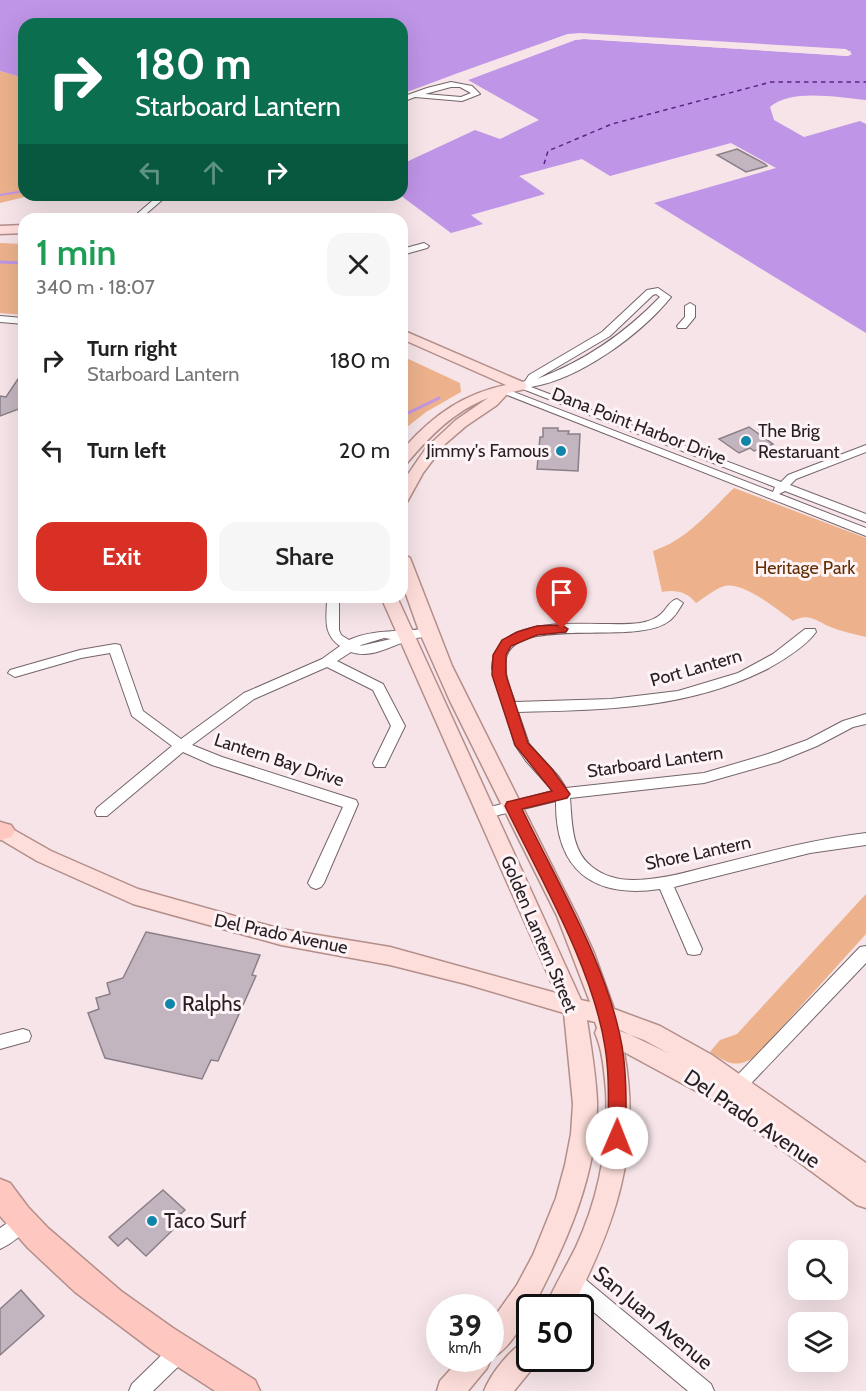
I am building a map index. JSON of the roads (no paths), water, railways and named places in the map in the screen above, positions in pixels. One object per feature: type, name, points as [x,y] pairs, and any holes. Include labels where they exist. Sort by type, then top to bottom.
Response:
[{"type":"highway","points":[[0,1192],[22,1222],[67,1268],[180,1351],[244,1391]]},
{"type":"main road","points":[[0,230],[18,229]]},
{"type":"main road","points":[[0,239],[18,239]]},
{"type":"main road","name":"Dana Point Harbor Drive","points":[[408,336],[525,384]]},
{"type":"main road","name":"Dana Point Harbor Drive","points":[[408,350],[502,391]]},
{"type":"main road","points":[[408,453],[423,436],[461,406],[482,395],[525,384]]},
{"type":"main road","points":[[408,487],[421,461],[434,447],[475,413],[496,401],[502,391]]},
{"type":"main road","name":"Golden Lantern Street","points":[[408,574],[429,632],[458,698],[513,806],[586,959],[608,1027],[617,1074],[616,1158],[586,1255],[566,1294]]},
{"type":"main road","name":"Golden Lantern Street","points":[[392,603],[574,1008],[585,1106],[582,1142],[557,1232],[540,1269],[504,1327]]},
{"type":"main road","name":"Del Prado Avenue","points":[[1,831],[44,856],[133,896],[281,937],[400,958],[478,978],[574,1008],[608,1027],[636,1047],[733,1091],[866,1177]]},
{"type":"main road","name":"Del Prado Avenue","points":[[733,1091],[866,1197]]},
{"type":"main road","points":[[498,1391],[516,1369]]},
{"type":"main road","points":[[450,1391],[467,1372]]},
{"type":"street","points":[[408,98],[415,95],[448,84],[471,89],[476,94],[462,99],[415,95]]},
{"type":"street","points":[[142,213],[157,201]]},
{"type":"street","points":[[408,250],[424,246]]},
{"type":"street","points":[[658,291],[666,297],[637,327],[579,366],[539,382],[525,384],[603,335],[650,292],[658,291]]},
{"type":"street","points":[[682,326],[690,317],[690,306]]},
{"type":"street","points":[[0,319],[18,320]]},
{"type":"street","points":[[603,335],[616,342]]},
{"type":"street","name":"Dana Point Harbor Drive","points":[[525,384],[866,519]]},
{"type":"street","name":"Dana Point Harbor Drive","points":[[502,391],[866,532]]},
{"type":"street","points":[[773,497],[792,477],[866,448]]},
{"type":"street","points":[[333,603],[333,630],[336,637],[362,651],[391,644],[406,636],[429,632]]},
{"type":"street","points":[[562,794],[522,745],[499,675],[499,655],[507,643],[537,630],[642,627],[664,619],[677,603]]},
{"type":"street","name":"Port Lantern","points":[[510,706],[610,705],[669,698],[741,676],[774,659],[810,632]]},
{"type":"street","name":"Lantern Bay Drive","points":[[102,812],[182,746],[249,696],[327,662],[353,645]]},
{"type":"street","name":"Lantern Bay Drive","points":[[15,673],[80,654],[116,648],[137,713],[182,746],[217,761],[351,804],[316,883]]},
{"type":"street","points":[[327,662],[378,687],[398,726],[380,763]]},
{"type":"street","name":"Starboard Lantern","points":[[486,813],[562,794],[704,778],[772,758],[812,743],[848,724],[866,719]]},
{"type":"street","name":"Shore Lantern","points":[[562,794],[568,841],[575,862],[587,873],[609,883],[629,886],[664,882],[833,843],[866,839]]},
{"type":"street","points":[[664,882],[694,950]]},
{"type":"street","points":[[733,1091],[866,952]]},
{"type":"street","points":[[0,1042],[23,1035]]},
{"type":"street","points":[[0,1240],[22,1222]]},
{"type":"street","name":"San Juan Avenue","points":[[573,1282],[704,1391]]},
{"type":"street","points":[[139,1391],[180,1351]]},
{"type":"waterway","points":[[0,195],[18,192]]},
{"type":"waterway","points":[[0,262],[18,263]]},
{"type":"waterway","points":[[408,413],[439,398]]},
{"type":"place","name":"The Brig Restaruant","points":[[746,441]]},
{"type":"place","name":"Jimmy's Famous","points":[[561,451]]},
{"type":"place","name":"Ralphs","points":[[170,1004]]},
{"type":"place","name":"Taco Surf","points":[[152,1221]]},
{"type":"park label","name":"Heritage Park","points":[[805,568]]}]
